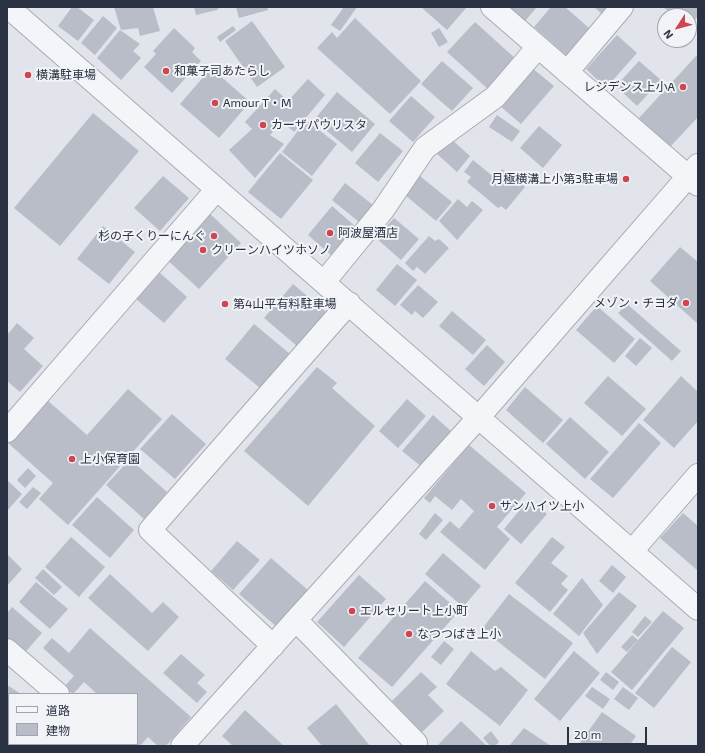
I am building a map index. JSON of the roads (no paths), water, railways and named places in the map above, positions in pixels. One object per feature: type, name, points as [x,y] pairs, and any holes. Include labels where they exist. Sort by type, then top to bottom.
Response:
[{"type":"street","points":[[8,7],[479,416],[698,609]]},
{"type":"street","points":[[182,746],[695,176],[567,72],[492,7]]},
{"type":"street","points":[[567,72],[622,7]]},
{"type":"street","points":[[324,282],[384,210],[425,148],[495,97],[538,47]]},
{"type":"street","points":[[7,431],[217,189]]},
{"type":"street","points":[[273,646],[150,530],[349,303]]},
{"type":"street","points":[[632,551],[698,475]]},
{"type":"street","points":[[296,620],[416,743]]},
{"type":"street","points":[[7,650],[57,693]]},
{"type":"place","name":"和菓子司あたらし","points":[[166,71]]},
{"type":"place","name":"横溝駐車場","points":[[28,75]]},
{"type":"place","name":"レジデンス上小A","points":[[683,87]]},
{"type":"place","name":"Amour T・M","points":[[215,103]]},
{"type":"place","name":"カーザパウリスタ","points":[[263,125]]},
{"type":"place","name":"月極横溝上小第3駐車場","points":[[626,179]]},
{"type":"place","name":"阿波屋酒店","points":[[330,233]]},
{"type":"place","name":"杉の子くりーにんぐ","points":[[214,236]]},
{"type":"place","name":"クリーンハイツホソノ","points":[[203,250]]},
{"type":"place","name":"メゾン・チヨダ","points":[[686,303]]},
{"type":"place","name":"第4山平有料駐車場","points":[[225,304]]},
{"type":"place","name":"上小保育園","points":[[72,459]]},
{"type":"place","name":"サンハイツ上小","points":[[492,506]]},
{"type":"place","name":"エルセリート上小町","points":[[352,611]]},
{"type":"place","name":"なつつばき上小","points":[[409,634]]}]
